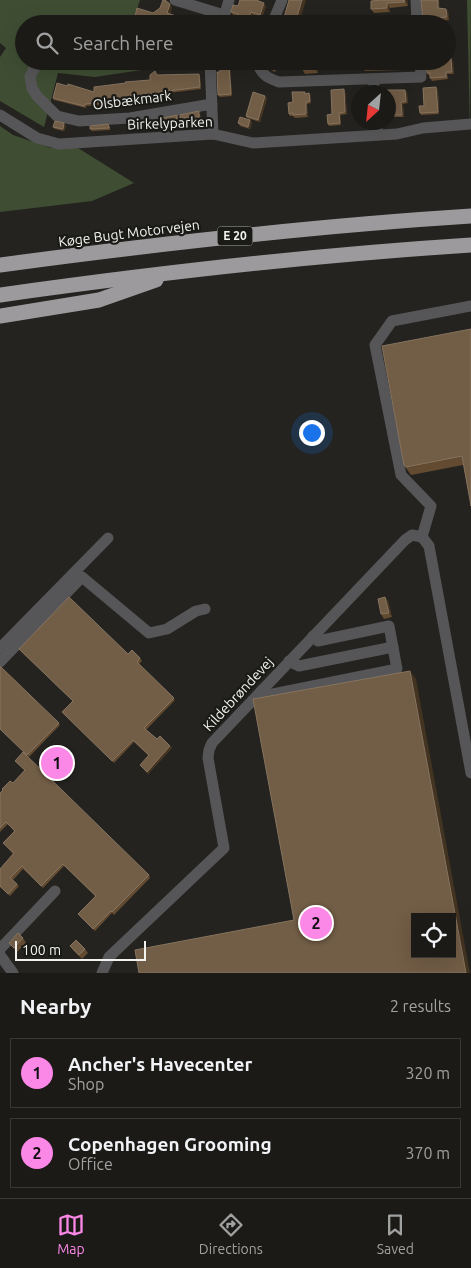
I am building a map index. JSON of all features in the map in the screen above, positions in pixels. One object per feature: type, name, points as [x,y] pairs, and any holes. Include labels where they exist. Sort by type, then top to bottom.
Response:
[{"type":"highway","name":"Køge Bugt Motorvejen","points":[[0,265],[322,227],[471,216]]},
{"type":"highway","name":"E 20","points":[[0,294],[321,256],[471,245]]},
{"type":"highway","points":[[0,316],[99,300],[184,271]]},
{"type":"street","points":[[175,0],[211,15]]},
{"type":"street","points":[[224,15],[229,0]]},
{"type":"street","points":[[276,15],[282,0]]},
{"type":"street","points":[[416,0],[417,15]]},
{"type":"street","name":"Olsbækmark","points":[[33,70],[30,76],[32,88],[37,96],[57,116],[79,121],[130,118],[212,104]]},
{"type":"street","points":[[210,70],[213,134]]},
{"type":"street","points":[[260,70],[266,78],[279,82],[421,77],[421,70]]},
{"type":"street","points":[[374,79],[374,85]]},
{"type":"street","name":"Birkelyparken","points":[[0,115],[37,138],[59,144],[213,134],[253,143],[397,134],[423,128],[471,124]]},
{"type":"street","points":[[377,130],[377,135]]},
{"type":"street","points":[[471,306],[392,321],[375,345],[401,474],[431,506],[422,537],[429,546],[471,772]]},
{"type":"street","name":"Kildebrøndevej","points":[[102,973],[109,956],[224,848],[208,758],[212,743],[405,540],[412,535],[422,537]]},
{"type":"street","points":[[0,648],[108,538]]},
{"type":"street","points":[[0,662],[82,577],[149,633],[167,629],[196,611],[205,609]]},
{"type":"street","points":[[262,690],[268,695],[397,669],[389,626],[318,640],[313,636]]},
{"type":"street","points":[[289,661],[299,666],[393,647]]},
{"type":"street","points":[[0,949],[55,891]]},
{"type":"street","points":[[0,955],[13,973]]},
{"type":"green space","points":[[0,0],[140,0],[135,15],[15,15],[15,70],[142,70],[95,77],[58,73],[44,127],[0,101],[0,57],[6,48],[0,43]]},
{"type":"green space","points":[[467,0],[471,0],[470,133]]},
{"type":"green space","points":[[0,126],[13,135],[51,148],[78,148],[134,183],[92,201],[0,212]]},
{"type":"building","points":[[163,0],[165,0],[170,4],[167,13],[173,15],[135,15],[137,8],[153,13],[160,8]]},
{"type":"building","points":[[240,0],[256,0],[264,3],[260,15],[251,12],[250,15],[238,15],[231,12],[233,5],[238,6]]},
{"type":"building","points":[[289,0],[302,0],[298,15],[285,15]]},
{"type":"building","points":[[404,0],[405,2],[387,3],[387,8],[371,9],[371,1]]},
{"type":"building","points":[[421,0],[438,0],[438,8],[446,9],[447,15],[423,15]]},
{"type":"building","points":[[220,70],[229,70],[231,94],[218,95],[217,72],[220,72]]},
{"type":"building","points":[[427,70],[452,70],[452,72],[446,72],[446,77],[430,78],[430,73],[427,73]]},
{"type":"building","points":[[155,71],[157,75],[199,74],[200,87],[127,96],[127,100],[85,104],[84,106],[53,98],[57,83],[67,86],[68,84],[94,92],[94,87],[150,80],[150,75]]},
{"type":"building","points":[[436,87],[438,112],[420,113],[419,106],[424,106],[423,88]]},
{"type":"building","points":[[344,89],[345,112],[339,113],[340,123],[328,124],[327,115],[332,114],[331,90]]},
{"type":"building","points":[[396,90],[405,90],[406,101],[401,102],[402,115],[396,115]]},
{"type":"building","points":[[253,92],[265,96],[258,120],[246,116]]},
{"type":"building","points":[[292,92],[309,93],[310,101],[306,102],[306,114],[289,114],[288,103],[293,102]]},
{"type":"building","points":[[199,111],[199,117],[180,118],[180,115]]},
{"type":"building","points":[[177,115],[177,120],[163,121],[163,118]]},
{"type":"building","points":[[240,117],[250,120],[248,127],[238,123]]},
{"type":"building","points":[[147,120],[148,125],[129,126],[129,123]]},
{"type":"building","points":[[55,121],[64,123],[63,129],[53,127]]},
{"type":"building","points":[[108,124],[109,128],[90,129],[90,126]]},
{"type":"building","points":[[471,329],[471,506],[462,456],[406,467],[404,465],[382,346]]},
{"type":"building","points":[[69,597],[128,654],[132,650],[140,658],[137,662],[174,698],[144,728],[157,739],[160,736],[170,746],[147,772],[140,765],[149,755],[133,740],[112,761],[62,712],[73,701],[19,649]]},
{"type":"building","points":[[385,597],[389,613],[381,614],[378,599]]},
{"type":"building","points":[[0,667],[59,723],[27,755],[0,729]]},
{"type":"building","points":[[410,671],[455,913],[411,913],[411,958],[456,958],[456,919],[466,973],[139,973],[135,950],[294,920],[253,699]]},
{"type":"building","points":[[23,752],[149,875],[93,929],[78,914],[96,896],[63,864],[41,886],[22,866],[10,878],[17,884],[8,894],[0,886],[0,869],[14,853],[3,843],[15,831],[6,822],[0,828],[0,793],[10,781],[13,783],[25,770],[15,761]]},
{"type":"building","points":[[18,933],[23,938],[14,948],[9,943]]},
{"type":"building","points":[[76,940],[85,949],[79,955],[70,946]]},
{"type":"place","name":"Ancher's Havecenter","points":[[57,763]]},
{"type":"place","name":"Copenhagen Grooming","points":[[316,923]]}]
